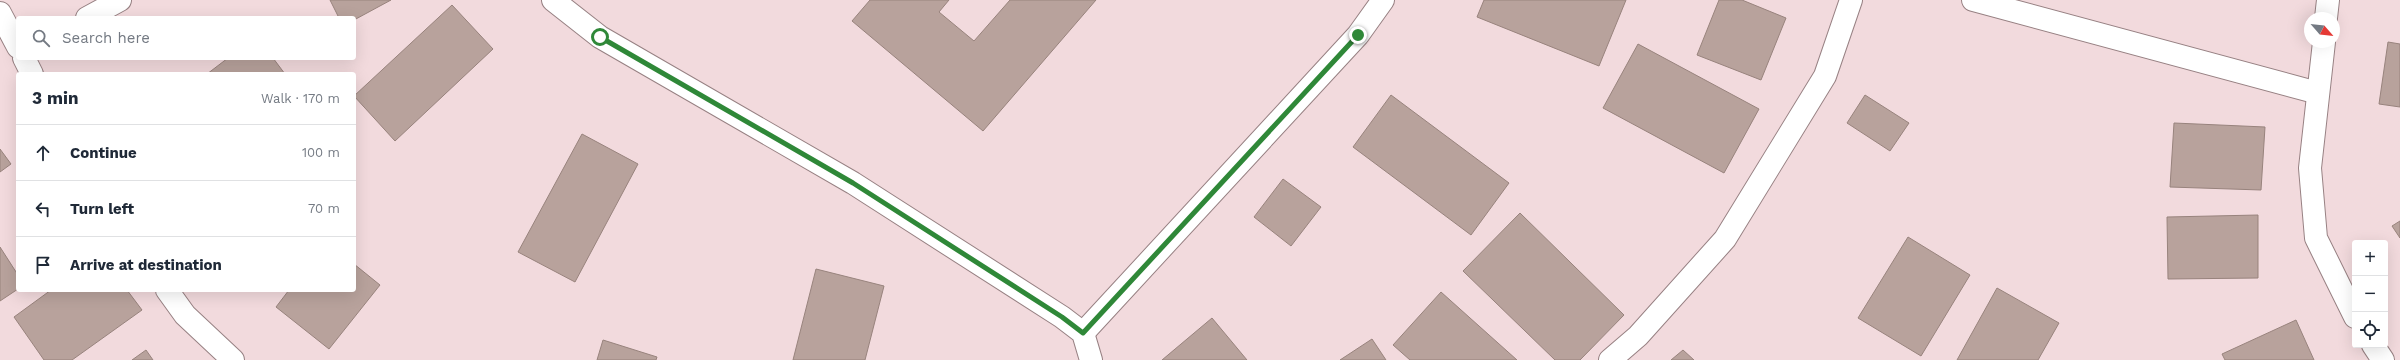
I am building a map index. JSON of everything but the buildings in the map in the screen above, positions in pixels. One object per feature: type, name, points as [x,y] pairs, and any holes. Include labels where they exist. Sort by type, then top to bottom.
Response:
[{"type":"street","points":[[91,16],[120,0]]},
{"type":"street","points":[[553,0],[600,37],[853,183],[1062,317],[1083,333],[1091,360]]},
{"type":"street","points":[[1083,333],[1358,35],[1383,0]]},
{"type":"street","points":[[1610,360],[1638,336],[1724,239],[1825,76],[1851,0]]},
{"type":"street","points":[[1973,0],[2318,94]]},
{"type":"street","points":[[2327,12],[2328,0]]},
{"type":"street","points":[[0,13],[16,43]]},
{"type":"street","points":[[2323,48],[2310,168],[2316,238],[2353,312]]},
{"type":"street","points":[[25,60],[31,72]]},
{"type":"street","points":[[168,292],[185,315],[233,360]]},
{"type":"street","points":[[2375,348],[2383,360]]},
{"type":"route","points":[[600,37],[631,57],[853,183],[1062,317],[1083,333],[1358,35]]}]
